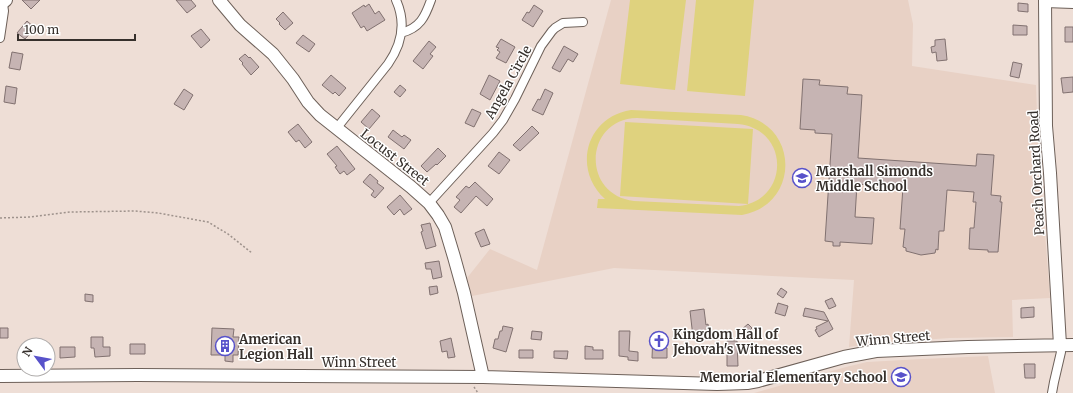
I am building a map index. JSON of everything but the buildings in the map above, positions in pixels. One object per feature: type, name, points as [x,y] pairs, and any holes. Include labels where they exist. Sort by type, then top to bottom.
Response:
[{"type":"main road","name":"Locust Street","points":[[219,0],[240,25],[271,52],[320,115],[411,187],[429,203],[440,218],[448,236],[462,287],[483,377]]},
{"type":"main road","name":"Peach Orchard Road","points":[[1044,1],[1046,126],[1060,345]]},
{"type":"main road","name":"Winn Street","points":[[0,376],[146,375],[483,377],[672,388],[737,384],[758,381],[844,357],[876,351],[964,347],[1073,345]]},
{"type":"main road","points":[[727,393],[737,384]]},
{"type":"street","points":[[336,129],[392,59],[398,46],[401,33],[402,16],[396,0]]},
{"type":"street","points":[[401,33],[417,26],[426,15],[431,0]]},
{"type":"street","points":[[1044,1],[1073,4]]},
{"type":"street","points":[[0,38],[4,11],[3,3]]},
{"type":"street","name":"Angela Circle","points":[[429,203],[503,120],[541,46],[552,31],[563,23],[583,22]]},
{"type":"street","points":[[1052,393],[1061,352],[1060,345]]},
{"type":"path","points":[[0,218],[30,217],[70,212],[135,211],[158,213],[208,222],[228,234],[252,254]]},
{"type":"shaded area","name":"Marshall Simonds Middle School","points":[[611,0],[908,0],[913,24],[912,66],[1036,85],[1038,143],[1050,298],[1012,300],[1013,337],[950,338],[878,343],[849,347],[854,280],[614,268],[472,296],[467,278],[490,249],[537,270]]},
{"type":"shaded area","points":[[630,0],[686,0],[675,90],[620,84]]},
{"type":"shaded area","points":[[696,0],[754,0],[745,96],[687,91]]},
{"type":"shaded area","points":[[631,110],[741,115],[760,121],[774,133],[783,148],[785,165],[783,181],[775,196],[761,208],[742,215],[597,208],[598,199],[605,199],[595,187],[589,173],[587,160],[589,146],[594,133],[603,123],[616,115]],"holes":[[[637,118],[738,124],[755,129],[767,138],[775,151],[777,165],[775,179],[768,191],[756,201],[739,206],[634,201],[617,196],[605,186],[598,172],[596,158],[599,143],[607,131],[619,122]]]},
{"type":"shaded area","points":[[625,122],[753,129],[748,204],[620,196]]},
{"type":"shaded area","name":"Memorial Elementary School","points":[[988,356],[995,393],[754,393],[867,362]]},
{"type":"place","name":"Marshall Simonds Middle School","points":[[802,178]]},
{"type":"place","name":"Kingdom Hall of Jehovah's Witnesses","points":[[659,341]]},
{"type":"place","name":"American Legion Hall","points":[[225,346]]},
{"type":"place","name":"Memorial Elementary School","points":[[901,377]]}]
